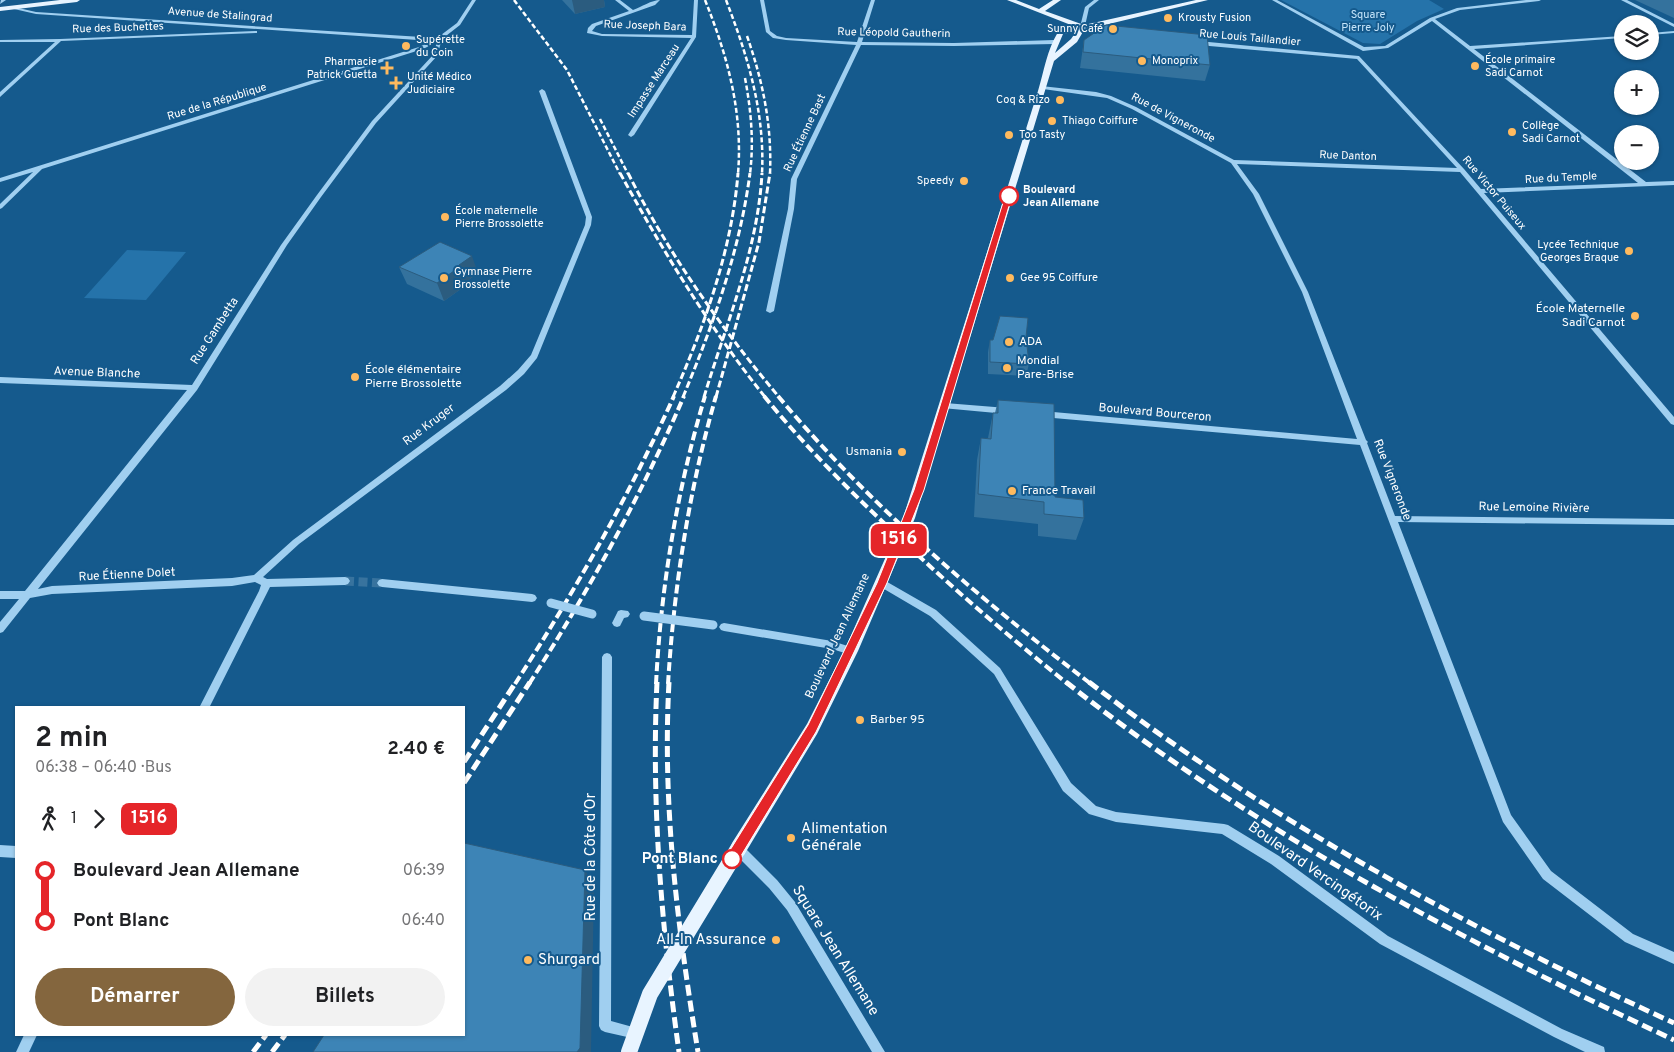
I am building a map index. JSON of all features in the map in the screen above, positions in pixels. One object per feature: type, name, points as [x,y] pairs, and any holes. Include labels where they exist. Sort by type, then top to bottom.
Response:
[{"type":"main road","points":[[16,8],[77,0]]},
{"type":"main road","points":[[1010,0],[1082,27]]},
{"type":"main road","points":[[1040,11],[1058,0]]},
{"type":"main road","points":[[1054,42],[1060,33],[1205,0]]},
{"type":"main road","name":"Avenue de Stalingrad","points":[[0,10],[16,8]]},
{"type":"main road","points":[[1051,60],[1074,40],[1082,27]]},
{"type":"main road","name":"Boulevard Jean Allemane","points":[[629,1052],[650,994],[812,729],[882,583],[919,490],[1043,87],[1054,42]]},
{"type":"street","points":[[0,2],[4,0]]},
{"type":"street","points":[[440,40],[457,28],[474,0]]},
{"type":"street","points":[[616,0],[633,12],[658,0]]},
{"type":"street","name":"Rue Joseph Bara","points":[[633,12],[594,25],[590,28],[590,32],[602,35],[694,37],[696,0]]},
{"type":"street","name":"Rue Léopold Gautherin","points":[[762,0],[768,32],[775,37],[814,42],[959,45],[1054,42]]},
{"type":"street","name":"Rue Étienne Bast","points":[[770,311],[791,209],[794,179],[859,43],[873,0]]},
{"type":"street","points":[[1097,0],[1087,7],[1082,27],[1094,33],[1108,35]]},
{"type":"street","points":[[1274,0],[1363,49],[1386,47],[1432,19],[1460,9],[1539,0]]},
{"type":"street","points":[[1623,0],[1674,26]]},
{"type":"street","name":"Avenue de Stalingrad","points":[[16,8],[36,12],[440,40]]},
{"type":"street","points":[[1432,19],[1644,184]]},
{"type":"street","name":"Rue des Buchettes","points":[[0,41],[297,30]]},
{"type":"street","points":[[1659,33],[1674,32]]},
{"type":"street","name":"Impasse Marceau","points":[[631,135],[694,37]]},
{"type":"street","points":[[1470,48],[1614,38]]},
{"type":"street","points":[[0,95],[60,40]]},
{"type":"street","name":"Rue de la République","points":[[0,180],[421,48],[440,40]]},
{"type":"street","name":"Rue Gambetta","points":[[0,629],[194,388],[284,245],[374,122],[435,55],[440,40]]},
{"type":"street","name":"Rue Louis Taillandier","points":[[1186,42],[1359,58]]},
{"type":"street","points":[[1359,58],[1363,49]]},
{"type":"street","name":"Rue Victor Puiseux","points":[[1359,58],[1462,170],[1674,422]]},
{"type":"street","points":[[0,85],[11,85]]},
{"type":"street","name":"Rue de Vigneronde","points":[[1043,87],[1109,97],[1134,108],[1233,162]]},
{"type":"street","name":"Rue Kruger","points":[[256,578],[296,542],[503,388],[534,356],[588,225],[589,217],[542,91]]},
{"type":"street","name":"Rue Danton","points":[[1233,162],[1462,170]]},
{"type":"street","name":"Rue Vigneronde","points":[[1233,162],[1256,194],[1305,292],[1394,519],[1507,818],[1547,875],[1628,938],[1674,958]]},
{"type":"street","points":[[0,207],[41,167]]},
{"type":"street","name":"Rue du Temple","points":[[1479,192],[1674,183]]},
{"type":"street","name":"Avenue Blanche","points":[[0,380],[194,388]]},
{"type":"street","points":[[945,406],[1013,412]]},
{"type":"street","name":"Boulevard Bourceron","points":[[1033,414],[1364,442]]},
{"type":"street","name":"Rue Lemoine Rivière","points":[[1394,519],[1674,522]]},
{"type":"street","points":[[256,578],[266,583],[345,580]]},
{"type":"street","name":"Rue Étienne Dolet","points":[[0,595],[26,595],[52,590],[232,582],[256,578]]},
{"type":"street","points":[[205,706],[264,591],[266,583]]},
{"type":"street","points":[[382,583],[532,598]]},
{"type":"street","name":"Boulevard Vercingétorix","points":[[882,583],[933,613],[997,671],[1067,787],[1093,810],[1116,817],[1224,829],[1275,860],[1384,940],[1558,1033],[1598,1052]]},
{"type":"street","points":[[551,604],[592,614]]},
{"type":"street","points":[[617,623],[621,614],[625,614]]},
{"type":"street","points":[[644,616],[713,625]]},
{"type":"street","points":[[724,627],[832,645],[851,651]]},
{"type":"street","name":"Rue de la Côte d'Or","points":[[606,657],[605,1026],[636,1033]]},
{"type":"street","name":"Square Jean Allemane","points":[[738,850],[791,906],[879,1052]]},
{"type":"street","points":[[0,851],[15,852]]},
{"type":"street","points":[[22,1052],[30,1036]]},
{"type":"green space","name":"Square Pierre Joly","points":[[1281,0],[1429,0],[1444,9],[1417,21],[1380,44],[1363,43]]},
{"type":"green space","points":[[127,250],[186,252],[146,300],[84,298]]},
{"type":"building","points":[[1106,25],[1207,35],[1210,65],[1083,52],[1084,40]]},
{"type":"building","points":[[440,242],[472,256],[437,283],[399,267]]},
{"type":"building","points":[[1000,316],[1028,318],[1026,337],[1029,364],[990,362],[990,340],[993,340]]},
{"type":"building","name":"France Travail","points":[[998,400],[1054,404],[1055,497],[1083,500],[1084,518],[1044,514],[1044,502],[978,494],[981,438],[991,439],[993,413],[998,413]]},
{"type":"building","name":"Shurgard","points":[[465,843],[585,870],[580,1048],[577,1052],[313,1052],[323,1036],[465,1036]]},
{"type":"tunnel","points":[[345,581],[382,583]]},
{"type":"railway","points":[[514,0],[567,70],[620,174]]},
{"type":"railway","points":[[705,0],[721,43],[736,107],[739,151],[738,174]]},
{"type":"railway","points":[[726,0],[748,64],[758,107],[761,129],[762,173]]},
{"type":"railway","points":[[747,36],[758,70],[768,121],[770,173]]},
{"type":"railway","points":[[745,78],[751,126],[750,174]]},
{"type":"railway","points":[[600,119],[628,174]]},
{"type":"railway","points":[[620,173],[653,231],[706,316]]},
{"type":"railway","points":[[628,173],[660,232],[709,307]]},
{"type":"railway","points":[[709,307],[730,231],[738,173]]},
{"type":"railway","points":[[715,315],[740,230],[750,173]]},
{"type":"railway","points":[[726,330],[748,258],[759,202],[762,173]]},
{"type":"railway","points":[[732,338],[759,242],[770,173]]},
{"type":"railway","points":[[706,316],[709,307]]},
{"type":"railway","points":[[709,307],[715,315]]},
{"type":"railway","points":[[712,324],[715,315]]},
{"type":"railway","points":[[715,315],[726,330]]},
{"type":"railway","points":[[673,397],[706,316]]},
{"type":"railway","points":[[706,316],[712,324]]},
{"type":"railway","points":[[683,397],[712,324]]},
{"type":"railway","points":[[712,324],[723,340]]},
{"type":"railway","points":[[723,340],[726,330]]},
{"type":"railway","points":[[726,330],[732,338]]},
{"type":"railway","points":[[729,349],[732,338]]},
{"type":"railway","points":[[732,338],[779,397]]},
{"type":"railway","points":[[704,397],[723,340]]},
{"type":"railway","points":[[723,340],[729,349]]},
{"type":"railway","points":[[716,397],[729,349]]},
{"type":"railway","points":[[729,349],[765,397]]},
{"type":"railway","points":[[515,684],[559,614],[620,507],[674,396]]},
{"type":"railway","points":[[529,684],[593,579],[632,507],[684,396]]},
{"type":"railway","points":[[656,684],[658,647],[672,539],[686,467],[705,396]]},
{"type":"railway","points":[[668,684],[674,611],[684,539],[706,431],[716,396]]},
{"type":"railway","points":[[764,396],[815,454],[887,526],[965,598],[1068,684]]},
{"type":"railway","points":[[778,396],[850,475],[927,549],[1008,618],[1091,684]]},
{"type":"railway","points":[[465,760],[516,682]]},
{"type":"railway","points":[[465,781],[530,682]]},
{"type":"railway","points":[[657,682],[656,775],[659,868],[679,1052]]},
{"type":"railway","points":[[669,682],[667,729],[673,868],[698,1052]]},
{"type":"railway","points":[[1066,682],[1209,786],[1284,834],[1360,879],[1515,963],[1674,1040]]},
{"type":"railway","points":[[1089,682],[1158,733],[1228,781],[1372,869],[1521,949],[1674,1023]]},
{"type":"railway","points":[[253,1052],[265,1036]]},
{"type":"railway","points":[[272,1052],[284,1036]]},
{"type":"bus line","name":"1516","points":[[732,859],[812,729],[882,583],[919,490],[1009,196]]},
{"type":"place","name":"Krousty Fusion","points":[[1168,18]]},
{"type":"place","name":"Sunny Café","points":[[1113,29]]},
{"type":"place","name":"Supérette du Coin","points":[[406,46]]},
{"type":"place","name":"Monoprix","points":[[1142,61]]},
{"type":"place","name":"École primaire Sadi Carnot","points":[[1475,66]]},
{"type":"place","name":"Pharmacie Patrick Guetta","points":[[387,68]]},
{"type":"place","name":"Unité Médico Judiciaire","points":[[396,83]]},
{"type":"place","name":"Coq & Rizo","points":[[1060,100]]},
{"type":"place","name":"Thiago Coiffure","points":[[1052,121]]},
{"type":"place","name":"Collège Sadi Carnot","points":[[1512,132]]},
{"type":"place","name":"Too Tasty","points":[[1009,135]]},
{"type":"place","name":"Speedy","points":[[964,181]]},
{"type":"place","name":"Boulevard Jean Allemane","points":[[1009,196]]},
{"type":"place","name":"École maternelle Pierre Brossolette","points":[[445,217]]},
{"type":"place","name":"Lycée Technique Georges Braque","points":[[1629,251]]},
{"type":"place","name":"Gymnase Pierre Brossolette","points":[[444,278]]},
{"type":"place","name":"Gee 95 Coiffure","points":[[1010,278]]},
{"type":"place","name":"École Maternelle Sadi Carnot","points":[[1635,316]]},
{"type":"place","name":"ADA","points":[[1009,342]]},
{"type":"place","name":"Mondial Pare-Brise","points":[[1007,368]]},
{"type":"place","name":"École élémentaire Pierre Brossolette","points":[[355,377]]},
{"type":"place","name":"Usmania","points":[[902,452]]},
{"type":"place","name":"France Travail","points":[[1012,491]]},
{"type":"place","name":"Barber 95","points":[[860,720]]},
{"type":"place","name":"Alimentation Générale","points":[[791,838]]},
{"type":"place","name":"Pont Blanc","points":[[732,859]]},
{"type":"place","name":"All-In Assurance","points":[[776,940]]},
{"type":"place","name":"Shurgard","points":[[528,960]]}]
